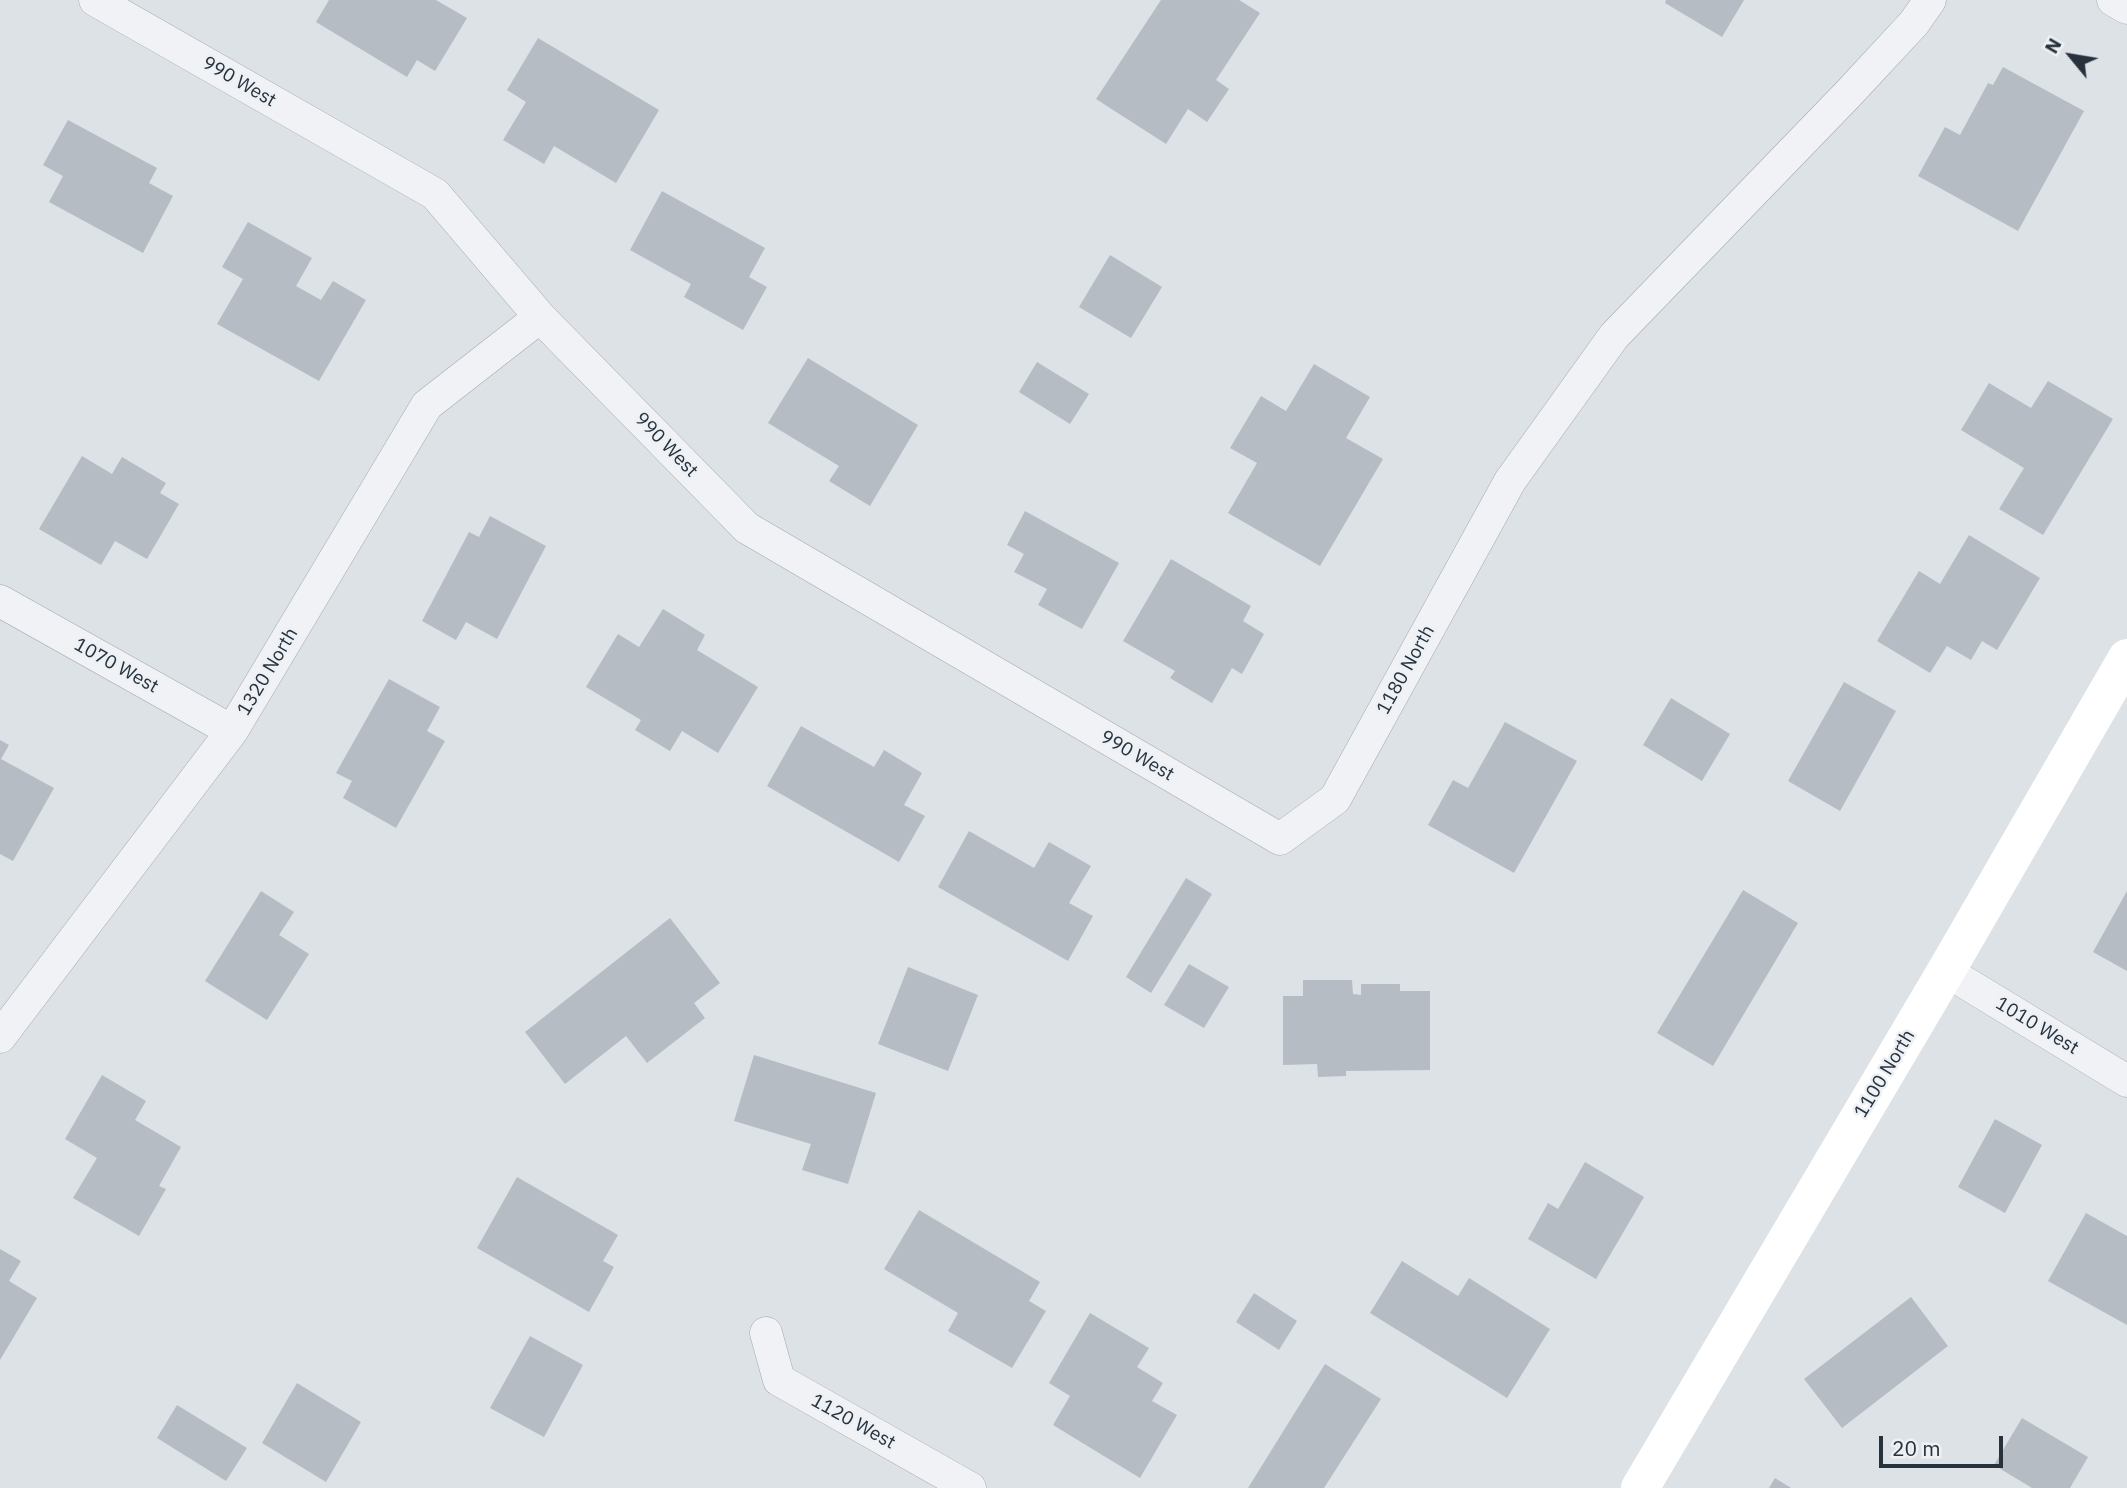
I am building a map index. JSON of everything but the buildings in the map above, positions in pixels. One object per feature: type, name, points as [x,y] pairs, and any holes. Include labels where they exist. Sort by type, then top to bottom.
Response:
[{"type":"main road","name":"1100 North","points":[[1640,1488],[1946,971],[2127,657]]},
{"type":"street","name":"990 West","points":[[95,0],[435,194],[540,317],[747,528],[1280,839]]},
{"type":"street","name":"1180 North","points":[[1280,839],[1335,799],[1510,481],[1614,337],[1849,93],[1914,23],[1930,0]]},
{"type":"street","points":[[2113,0],[2127,8]]},
{"type":"street","name":"1320 North","points":[[0,1037],[232,731],[427,405],[540,317]]},
{"type":"street","name":"1070 West","points":[[0,601],[232,731]]},
{"type":"street","name":"1010 West","points":[[1946,971],[2127,1081]]},
{"type":"street","name":"1120 West","points":[[766,1333],[779,1380],[970,1488]]}]
